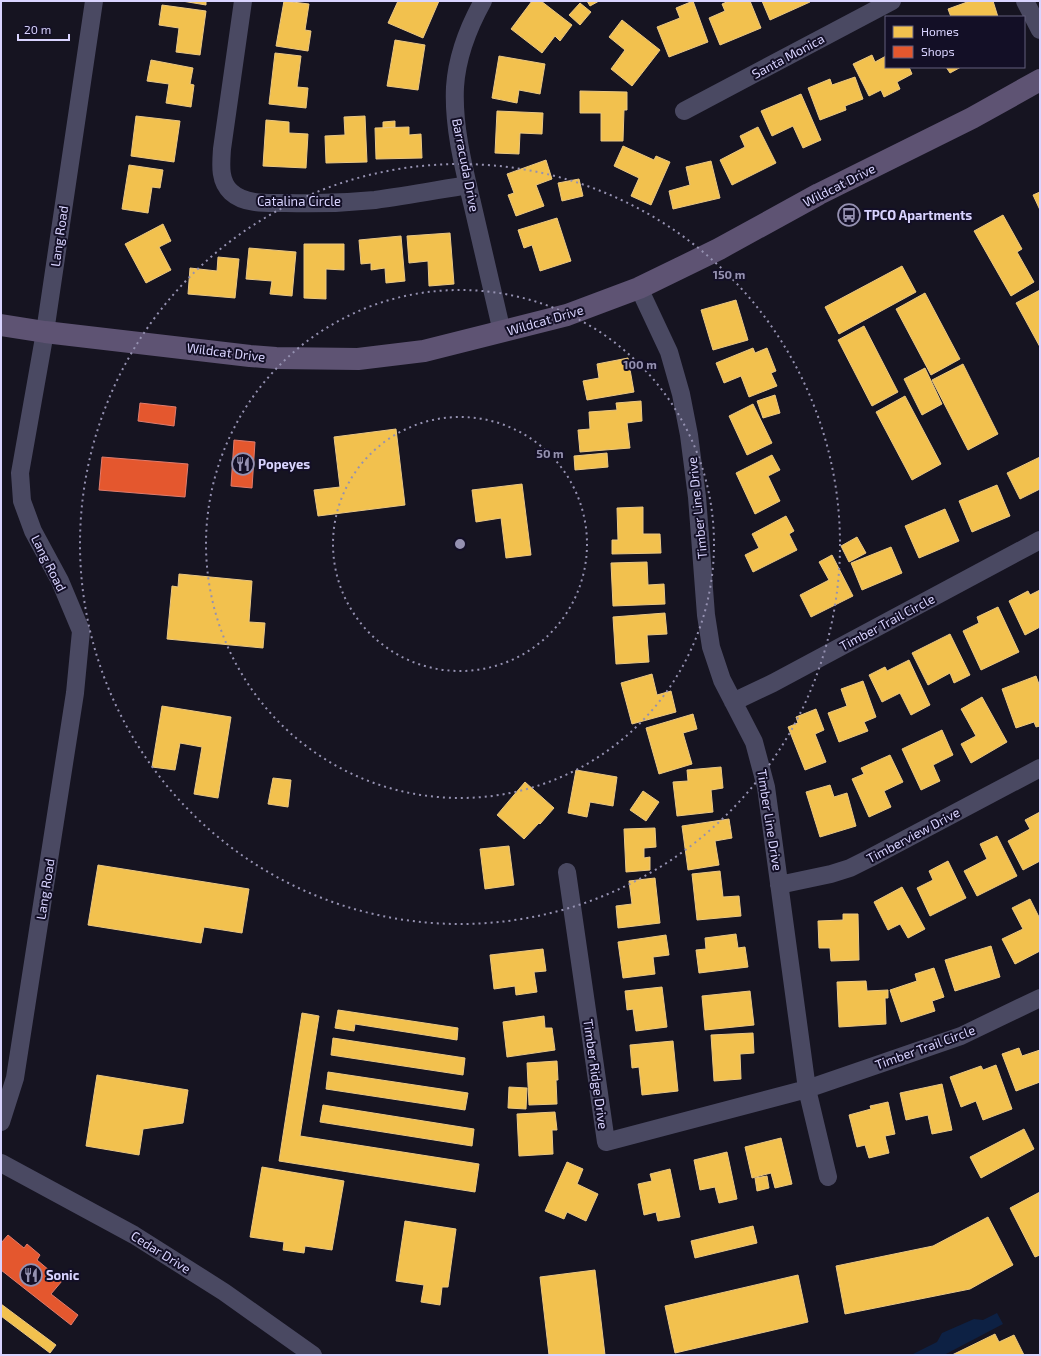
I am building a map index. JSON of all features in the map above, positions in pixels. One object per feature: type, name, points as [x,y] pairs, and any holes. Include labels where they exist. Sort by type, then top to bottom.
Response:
[{"type":"main road","name":"Wildcat Drive","points":[[1,325],[45,332],[276,358],[358,359],[424,351],[567,315],[639,288],[719,249],[819,194],[972,118],[1040,80]]},
{"type":"street","name":"Lang Road","points":[[1,1122],[15,1078],[74,701],[81,631],[60,581],[33,532],[22,501],[20,468],[45,332],[94,1]]},
{"type":"street","name":"Catalina Circle","points":[[243,1],[222,149],[221,169],[226,185],[231,192],[241,198],[253,202],[312,204],[374,200],[468,185]]},
{"type":"street","name":"Barracuda Drive","points":[[483,1],[467,34],[459,58],[455,87],[456,121],[468,185],[502,332]]},
{"type":"street","name":"Santa Monica","points":[[684,111],[892,1]]},
{"type":"street","points":[[1025,1],[1040,30]]},
{"type":"street","name":"Timber Line Drive","points":[[639,288],[669,352],[681,394],[689,435],[697,497],[706,615],[710,641],[722,680],[754,742],[766,787],[807,1089],[828,1177]]},
{"type":"street","name":"Timber Trail Circle","points":[[733,702],[773,683],[1040,540]]},
{"type":"street","name":"Timberview Drive","points":[[779,885],[831,874],[850,868],[1040,768]]},
{"type":"street","name":"Timber Ridge Drive","points":[[567,872],[606,1142],[807,1089]]},
{"type":"street","name":"Timber Trail Circle","points":[[807,1089],[961,1036],[1040,998]]},
{"type":"street","name":"Cedar Drive","points":[[1,1163],[134,1235],[224,1292],[313,1355]]},
{"type":"water","points":[[997,1313],[1003,1324],[944,1355],[911,1355],[937,1342],[942,1333],[974,1319],[983,1320]]},
{"type":"building: Homes","points":[[182,1],[206,1],[206,5]]},
{"type":"building: Homes","points":[[284,1],[309,4],[305,30],[311,31],[308,51],[276,46]]},
{"type":"building: Homes","points":[[398,1],[439,1],[423,38],[388,23]]},
{"type":"building: Homes","points":[[532,1],[541,1],[572,25],[560,41],[555,36],[542,53],[511,29]]},
{"type":"building: Homes","points":[[587,1],[599,1],[590,6]]},
{"type":"building: Homes","points":[[693,1],[708,42],[669,57],[657,27],[680,18],[676,8]]},
{"type":"building: Homes","points":[[729,1],[750,1],[761,28],[720,45],[709,18],[725,11],[722,4]]},
{"type":"building: Homes","points":[[762,1],[809,1],[810,2],[770,20]]},
{"type":"building: Homes","points":[[970,1],[993,1],[998,16],[951,16],[948,9]]},
{"type":"building: Homes","points":[[580,3],[591,12],[580,25],[569,15]]},
{"type":"building: Homes","points":[[162,5],[206,11],[200,55],[176,52],[179,28],[159,25]]},
{"type":"building: Homes","points":[[622,20],[660,50],[632,86],[611,69],[625,50],[609,37]]},
{"type":"building: Homes","points":[[395,40],[425,45],[418,90],[387,86]]},
{"type":"building: Homes","points":[[275,53],[301,56],[297,87],[308,88],[306,108],[269,104]]},
{"type":"building: Homes","points":[[872,55],[875,62],[885,57],[885,68],[909,68],[912,74],[897,82],[900,89],[884,97],[881,90],[869,96],[853,64]]},
{"type":"building: Homes","points":[[499,56],[545,64],[540,94],[519,90],[517,103],[492,98]]},
{"type":"building: Homes","points":[[151,60],[193,68],[190,84],[194,85],[191,107],[166,103],[169,84],[147,81]]},
{"type":"building: Homes","points":[[947,68],[959,68],[950,73]]},
{"type":"building: Homes","points":[[855,77],[863,99],[845,106],[846,110],[820,120],[808,88],[830,79],[832,85]]},
{"type":"building: Homes","points":[[580,91],[627,92],[627,110],[624,110],[623,141],[601,141],[601,113],[580,113]]},
{"type":"building: Homes","points":[[801,94],[821,140],[803,148],[793,126],[772,136],[761,111]]},
{"type":"building: Homes","points":[[497,111],[543,113],[542,134],[520,133],[519,154],[495,153]]},
{"type":"building: Homes","points":[[136,116],[180,121],[174,162],[131,156]]},
{"type":"building: Homes","points":[[365,116],[367,162],[326,163],[325,136],[345,135],[344,117]]},
{"type":"building: Homes","points":[[266,120],[289,122],[289,133],[308,134],[306,168],[263,166]]},
{"type":"building: Homes","points":[[395,121],[395,127],[383,128],[383,122]]},
{"type":"building: Homes","points":[[409,127],[409,135],[421,134],[422,158],[376,159],[375,128]]},
{"type":"building: Homes","points":[[758,127],[776,163],[732,185],[720,160],[745,147],[740,136]]},
{"type":"building: Homes","points":[[623,146],[654,160],[656,156],[670,162],[651,205],[631,196],[639,178],[614,166]]},
{"type":"building: Homes","points":[[546,160],[552,179],[536,185],[544,206],[516,216],[508,195],[514,193],[507,174]]},
{"type":"building: Homes","points":[[711,161],[720,198],[673,209],[669,191],[690,185],[686,167]]},
{"type":"building: Homes","points":[[129,165],[163,170],[160,188],[152,187],[148,213],[122,209]]},
{"type":"building: Homes","points":[[579,179],[583,196],[562,201],[558,183]]},
{"type":"building: Homes","points":[[1040,192],[1040,210],[1033,195]]},
{"type":"building: Homes","points":[[1003,215],[1022,249],[1017,252],[1034,282],[1011,296],[974,231]]},
{"type":"building: Homes","points":[[557,218],[571,261],[540,271],[532,245],[524,248],[518,230]]},
{"type":"building: Homes","points":[[163,224],[171,241],[159,247],[171,270],[146,283],[125,244]]},
{"type":"building: Homes","points":[[450,233],[454,284],[429,286],[428,261],[409,263],[407,236]]},
{"type":"building: Homes","points":[[401,236],[405,281],[386,283],[385,268],[371,270],[371,263],[361,264],[359,240]]},
{"type":"building: Homes","points":[[304,244],[344,244],[344,270],[326,269],[326,299],[304,298]]},
{"type":"building: Homes","points":[[249,248],[296,252],[292,296],[270,294],[272,281],[246,279]]},
{"type":"building: Homes","points":[[218,257],[239,259],[235,298],[188,294],[190,268],[217,271]]},
{"type":"building: Homes","points":[[902,266],[916,292],[839,334],[825,307]]},
{"type":"building: Homes","points":[[1040,290],[1040,347],[1016,303]]},
{"type":"building: Homes","points":[[925,293],[960,359],[931,375],[896,309]]},
{"type":"building: Homes","points":[[736,300],[748,340],[713,350],[701,310]]},
{"type":"building: Homes","points":[[864,326],[898,392],[872,406],[838,340]]},
{"type":"building: Homes","points":[[753,348],[755,353],[767,348],[776,371],[771,373],[777,386],[749,397],[741,376],[724,383],[716,363]]},
{"type":"building: Homes","points":[[628,358],[634,392],[587,400],[583,381],[599,378],[597,364]]},
{"type":"building: Homes","points":[[963,364],[998,434],[968,450],[932,380]]},
{"type":"building: Homes","points":[[925,368],[942,404],[922,415],[904,379]]},
{"type":"building: Homes","points":[[775,395],[780,413],[763,418],[757,401]]},
{"type":"building: Homes","points":[[905,396],[941,464],[912,480],[876,412]]},
{"type":"building: Homes","points":[[641,401],[642,421],[627,423],[630,448],[580,452],[578,430],[590,429],[589,412],[617,410],[616,403]]},
{"type":"building: Homes","points":[[753,404],[772,443],[747,455],[729,416]]},
{"type":"building: Homes","points":[[396,429],[405,505],[318,516],[314,490],[340,487],[334,437]]},
{"type":"building: Homes","points":[[607,453],[608,467],[575,470],[574,456]]},
{"type":"building: Homes","points":[[772,455],[780,470],[768,476],[780,501],[755,514],[736,473]]},
{"type":"building: Homes","points":[[1040,457],[1040,489],[1020,499],[1007,473]]},
{"type":"building: Homes","points":[[522,484],[531,555],[506,558],[501,518],[476,522],[472,490]]},
{"type":"building: Homes","points":[[997,485],[1010,516],[972,532],[959,501]]},
{"type":"building: Homes","points":[[643,507],[643,534],[660,534],[661,553],[612,554],[612,540],[618,540],[617,508]]},
{"type":"building: Homes","points":[[945,509],[959,541],[919,558],[905,526]]},
{"type":"building: Homes","points":[[786,516],[794,531],[789,534],[797,550],[753,572],[745,555],[759,548],[752,534]]},
{"type":"building: Homes","points":[[857,537],[866,553],[849,562],[841,546]]},
{"type":"building: Homes","points":[[891,547],[902,573],[862,590],[851,563]]},
{"type":"building: Homes","points":[[832,555],[853,596],[811,617],[800,595],[829,580],[819,562]]},
{"type":"building: Homes","points":[[647,562],[648,585],[664,584],[665,604],[613,606],[611,563]]},
{"type":"building: Homes","points":[[179,574],[252,581],[249,622],[265,623],[263,648],[167,639],[172,586],[178,587]]},
{"type":"building: Homes","points":[[1040,590],[1040,627],[1025,635],[1009,601],[1028,591],[1030,595]]},
{"type":"building: Homes","points":[[998,607],[1019,652],[981,670],[963,631],[979,623],[977,617]]},
{"type":"building: Homes","points":[[665,613],[667,634],[647,635],[649,662],[616,664],[613,617]]},
{"type":"building: Homes","points":[[950,634],[970,675],[954,683],[950,673],[928,685],[912,653]]},
{"type":"building: Homes","points":[[909,660],[930,705],[911,715],[900,693],[882,702],[869,675],[885,667],[887,671]]},
{"type":"building: Homes","points":[[652,674],[657,695],[671,691],[676,712],[632,724],[621,683]]},
{"type":"building: Homes","points":[[1036,676],[1040,687],[1040,726],[1036,727],[1034,722],[1016,728],[1002,689]]},
{"type":"building: Homes","points":[[863,681],[876,717],[864,722],[868,731],[839,742],[828,713],[847,706],[841,689]]},
{"type":"building: Homes","points":[[982,697],[1007,742],[971,763],[961,744],[976,736],[961,709]]},
{"type":"building: Homes","points":[[162,706],[231,717],[218,798],[194,794],[202,747],[180,743],[175,770],[152,767]]},
{"type":"building: Homes","points":[[816,709],[824,730],[815,734],[826,762],[805,770],[788,727],[798,723],[796,717]]},
{"type":"building: Homes","points":[[693,714],[697,729],[683,733],[692,764],[659,774],[646,728]]},
{"type":"building: Homes","points":[[942,730],[953,755],[933,765],[940,781],[921,790],[902,749]]},
{"type":"building: Homes","points":[[890,755],[903,782],[884,791],[891,807],[869,817],[852,779],[864,774],[861,768]]},
{"type":"building: Homes","points":[[721,767],[723,788],[711,790],[713,812],[677,816],[673,782],[688,781],[687,770]]},
{"type":"building: Homes","points":[[576,770],[617,777],[613,806],[590,802],[587,817],[568,813]]},
{"type":"building: Homes","points":[[273,778],[291,780],[288,807],[268,804]]},
{"type":"building: Homes","points":[[525,782],[554,808],[524,839],[497,815]]},
{"type":"building: Homes","points":[[830,785],[834,797],[847,793],[856,826],[820,837],[806,792]]},
{"type":"building: Homes","points":[[643,791],[659,802],[646,821],[630,810]]},
{"type":"building: Homes","points":[[1040,812],[1040,861],[1023,870],[1008,841],[1030,829],[1025,820]]},
{"type":"building: Homes","points":[[729,819],[732,838],[715,841],[719,865],[688,870],[682,826]]},
{"type":"building: Homes","points":[[655,828],[656,847],[644,848],[644,858],[650,857],[650,870],[626,872],[624,829]]},
{"type":"building: Homes","points":[[997,836],[1017,876],[977,896],[964,871],[987,859],[980,844]]},
{"type":"building: Homes","points":[[509,846],[514,885],[485,889],[480,849]]},
{"type":"building: Homes","points":[[948,861],[966,898],[930,916],[917,888],[933,880],[929,871]]},
{"type":"building: Homes","points":[[98,865],[249,889],[242,933],[204,927],[201,943],[88,925]]},
{"type":"building: Homes","points":[[720,871],[723,897],[739,896],[741,916],[697,920],[692,874]]},
{"type":"building: Homes","points":[[655,878],[660,923],[618,928],[616,906],[632,904],[629,881]]},
{"type":"building: Homes","points":[[902,887],[925,929],[908,938],[900,924],[888,930],[874,902]]},
{"type":"building: Homes","points":[[1030,899],[1040,919],[1040,951],[1015,964],[1002,939],[1023,929],[1012,908]]},
{"type":"building: Homes","points":[[843,914],[858,914],[859,960],[831,961],[830,948],[819,948],[818,921],[843,920]]},
{"type":"building: Homes","points":[[736,934],[738,948],[745,947],[748,967],[699,973],[696,950],[706,949],[705,938]]},
{"type":"building: Homes","points":[[666,935],[669,955],[653,957],[655,974],[623,978],[618,942]]},
{"type":"building: Homes","points":[[991,946],[1000,977],[955,991],[945,960]]},
{"type":"building: Homes","points":[[543,949],[546,971],[534,972],[537,992],[516,995],[515,986],[494,989],[490,955]]},
{"type":"building: Homes","points":[[934,968],[944,997],[932,1001],[935,1011],[901,1022],[890,990],[917,981],[915,974]]},
{"type":"building: Homes","points":[[866,981],[867,991],[888,990],[888,998],[885,998],[886,1024],[839,1027],[837,982]]},
{"type":"building: Homes","points":[[662,987],[667,1027],[636,1031],[633,1009],[627,1010],[625,991]]},
{"type":"building: Homes","points":[[750,991],[754,1025],[705,1030],[702,996]]},
{"type":"building: Homes","points":[[338,1010],[458,1028],[457,1040],[355,1024],[354,1031],[335,1028]]},
{"type":"building: Homes","points":[[302,1013],[319,1016],[300,1136],[479,1164],[475,1192],[279,1161]]},
{"type":"building: Homes","points":[[544,1016],[545,1028],[552,1028],[555,1050],[507,1057],[503,1022]]},
{"type":"building: Homes","points":[[753,1033],[754,1053],[740,1054],[741,1079],[714,1081],[711,1035]]},
{"type":"building: Homes","points":[[333,1038],[465,1058],[463,1075],[331,1055]]},
{"type":"building: Homes","points":[[673,1041],[678,1091],[642,1095],[639,1067],[632,1068],[630,1045]]},
{"type":"building: Homes","points":[[1019,1048],[1022,1056],[1040,1050],[1040,1082],[1016,1091],[1002,1054]]},
{"type":"building: Homes","points":[[557,1061],[557,1104],[529,1105],[527,1063]]},
{"type":"building: Homes","points":[[996,1065],[1012,1109],[983,1120],[976,1101],[961,1107],[950,1077],[981,1066],[983,1070]]},
{"type":"building: Homes","points":[[328,1072],[468,1093],[465,1110],[326,1089]]},
{"type":"building: Homes","points":[[97,1075],[188,1090],[183,1123],[143,1129],[139,1155],[86,1146]]},
{"type":"building: Homes","points":[[942,1084],[952,1130],[932,1134],[928,1115],[906,1120],[900,1093]]},
{"type":"building: Homes","points":[[509,1087],[527,1088],[526,1109],[508,1108]]},
{"type":"building: Homes","points":[[888,1102],[895,1134],[885,1136],[889,1153],[869,1158],[865,1145],[857,1147],[849,1115],[871,1109],[870,1106]]},
{"type":"building: Homes","points":[[323,1105],[474,1129],[472,1146],[320,1122]]},
{"type":"building: Homes","points":[[555,1112],[557,1130],[552,1130],[553,1154],[519,1156],[517,1114]]},
{"type":"building: Homes","points":[[1024,1129],[1034,1149],[981,1178],[970,1157]]},
{"type":"building: Homes","points":[[781,1138],[792,1184],[775,1188],[771,1173],[752,1178],[745,1147]]},
{"type":"building: Homes","points":[[727,1152],[737,1199],[719,1203],[715,1187],[700,1190],[694,1160]]},
{"type":"building: Homes","points":[[567,1162],[583,1169],[577,1184],[598,1194],[586,1221],[567,1212],[564,1219],[545,1211]]},
{"type":"building: Homes","points":[[262,1167],[344,1181],[332,1250],[305,1246],[304,1253],[283,1250],[284,1242],[250,1237]]},
{"type":"building: Homes","points":[[670,1169],[680,1217],[658,1221],[656,1212],[644,1215],[638,1184],[652,1181],[650,1174]]},
{"type":"building: Homes","points":[[767,1176],[769,1188],[757,1191],[755,1178]]},
{"type":"building: Homes","points":[[1040,1192],[1040,1255],[1035,1257],[1010,1208]]},
{"type":"building: Homes","points":[[988,1217],[1013,1265],[970,1289],[845,1314],[836,1266],[933,1246]]},
{"type":"building: Homes","points":[[405,1221],[456,1229],[448,1287],[442,1287],[440,1305],[421,1302],[424,1285],[396,1281]]},
{"type":"building: Homes","points":[[753,1226],[757,1243],[695,1258],[691,1241]]},
{"type":"building: Homes","points":[[595,1270],[605,1355],[549,1355],[540,1277]]},
{"type":"building: Homes","points":[[798,1275],[808,1322],[675,1353],[665,1306]]},
{"type":"building: Homes","points":[[1,1304],[56,1345],[50,1353],[1,1316]]},
{"type":"building: Homes","points":[[995,1334],[999,1342],[1014,1335],[1024,1355],[952,1355]]},
{"type":"building: Shops","points":[[140,403],[176,407],[174,426],[138,421]]},
{"type":"building: Shops","name":"Popeyes","points":[[234,440],[255,442],[252,488],[231,486]]},
{"type":"building: Shops","points":[[102,457],[188,464],[185,497],[99,490]]},
{"type":"building: Shops","name":"Sonic","points":[[8,1235],[24,1248],[27,1244],[40,1255],[37,1260],[62,1281],[51,1294],[78,1315],[71,1325],[1,1270],[1,1243]]},
{"type":"place","name":"TPCO Apartments","points":[[849,215]]},
{"type":"place","name":"Popeyes","points":[[243,464]]},
{"type":"place","name":"Sonic","points":[[31,1275]]}]
